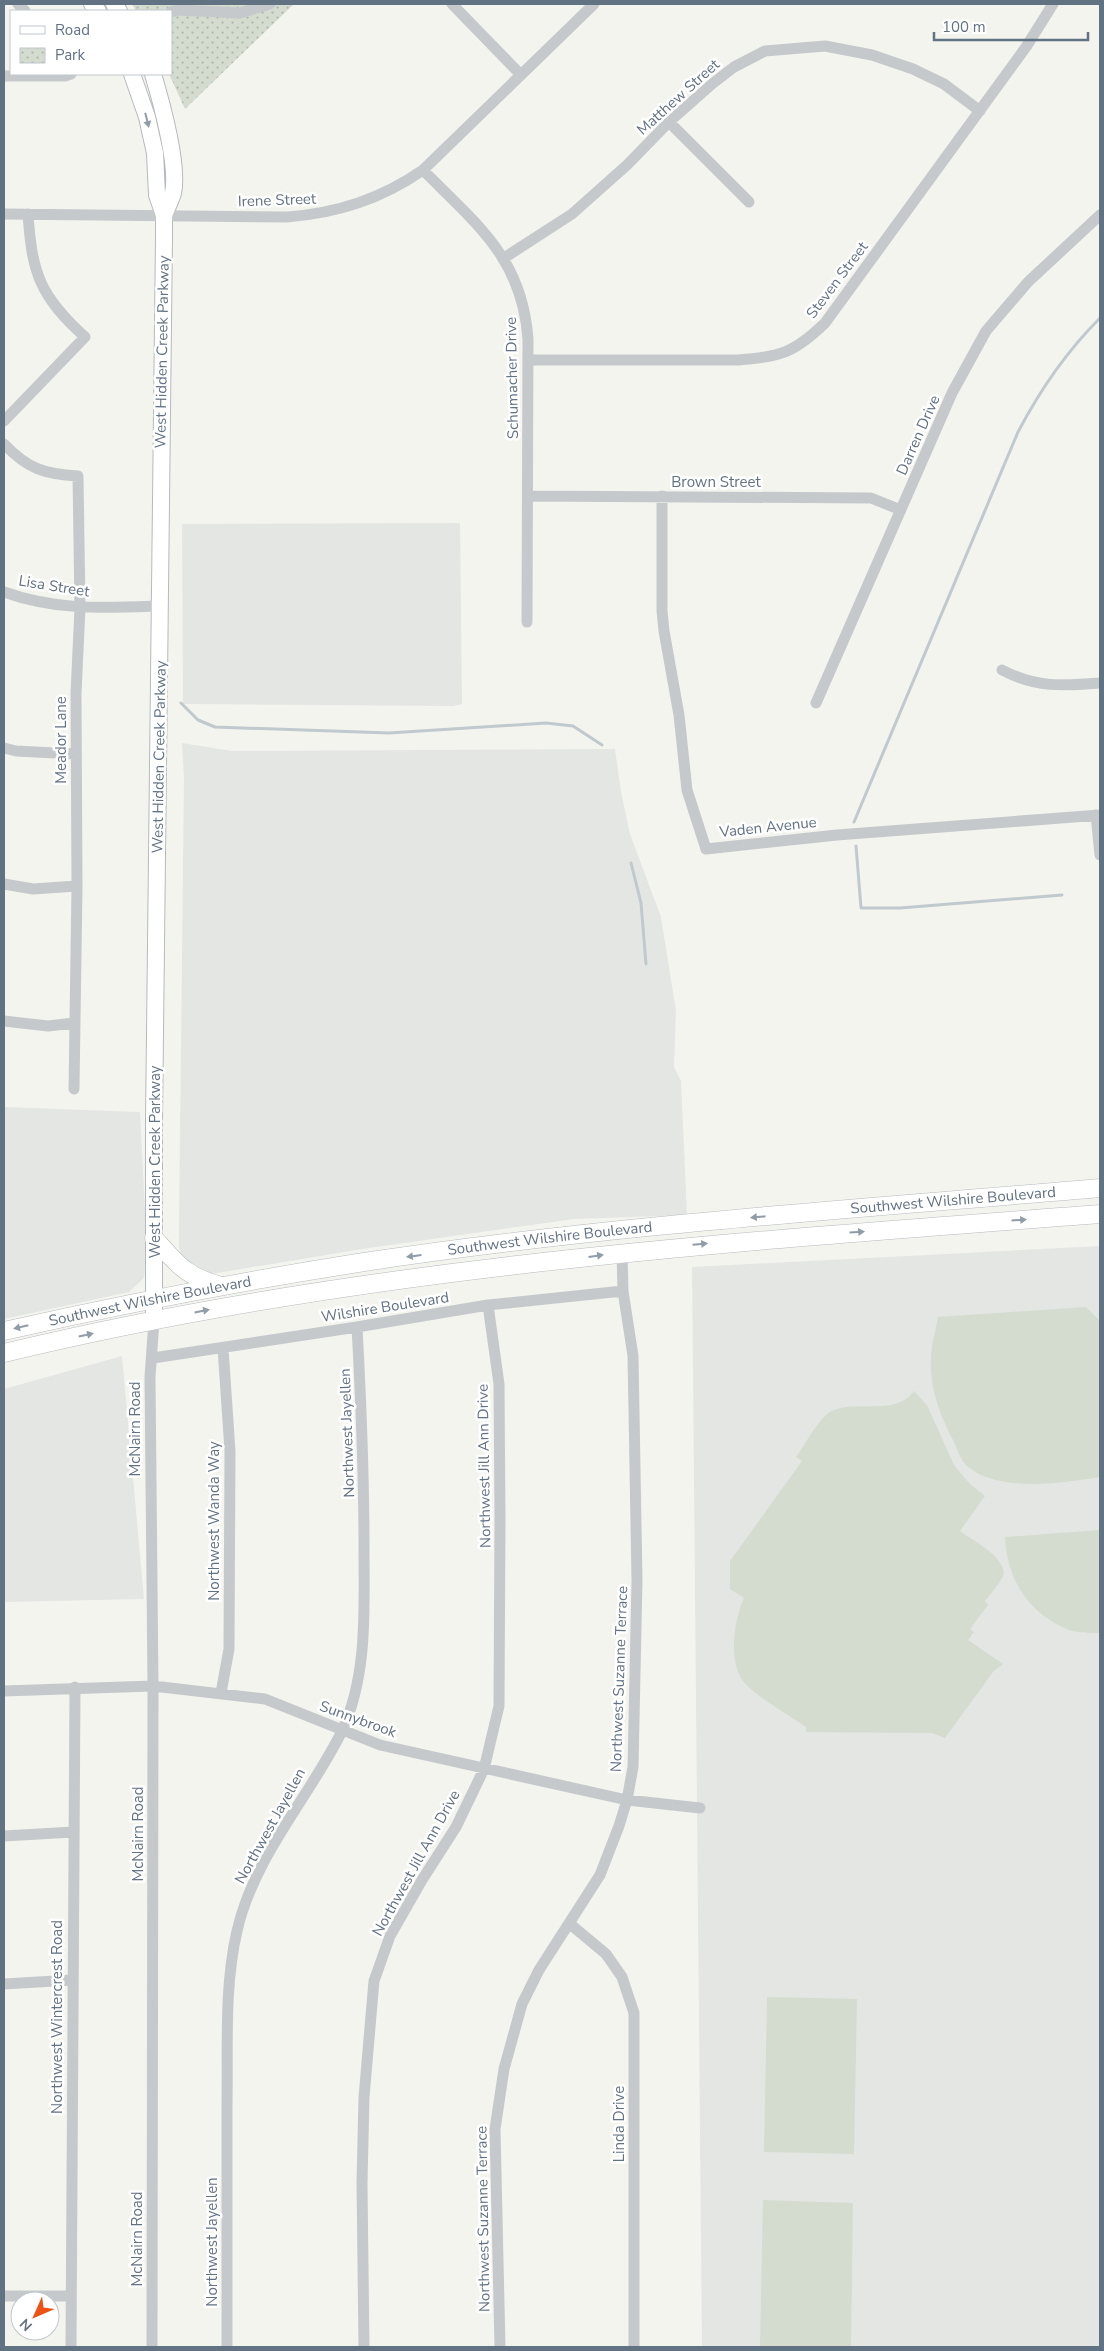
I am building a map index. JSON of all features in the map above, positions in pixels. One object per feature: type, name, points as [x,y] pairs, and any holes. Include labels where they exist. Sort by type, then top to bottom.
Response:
[{"type":"main road","name":"West Hidden Creek Parkway","points":[[132,75],[147,117],[155,153],[157,195],[164,215],[154,1320]]},
{"type":"main road","name":"West Hidden Creek Parkway","points":[[153,75],[166,124],[173,173],[173,192],[164,215]]},
{"type":"main road","name":"Southwest Wilshire Boulevard","points":[[4,1331],[154,1299],[365,1262],[584,1234],[1100,1188]]},
{"type":"main road","points":[[807,1213],[809,1236]]},
{"type":"main road","name":"Southwest Wilshire Boulevard","points":[[4,1353],[154,1320],[282,1296],[622,1252],[1100,1214]]},
{"type":"main road","points":[[496,1268],[514,1254],[575,1247],[583,1242],[584,1234]]},
{"type":"main road","points":[[154,1238],[182,1270],[203,1281],[224,1286]]},
{"type":"street","points":[[172,12],[178,10],[240,13],[270,4]]},
{"type":"street","points":[[452,4],[521,75]]},
{"type":"street","name":"Irene Street","points":[[4,214],[278,217],[312,215],[366,202],[392,190],[423,170],[594,4]]},
{"type":"street","name":"Steven Street","points":[[528,360],[738,360],[771,357],[804,344],[825,323],[1026,47],[1053,4]]},
{"type":"street","name":"Matthew Street","points":[[504,258],[579,208],[627,165],[669,122],[734,67],[765,51],[825,46],[872,55],[913,69],[944,84],[980,111]]},
{"type":"street","points":[[4,76],[68,75]]},
{"type":"street","points":[[669,122],[749,202]]},
{"type":"street","name":"Schumacher Drive","points":[[423,170],[492,242],[504,258],[517,282],[523,301],[528,332],[527,622]]},
{"type":"street","points":[[4,421],[85,337],[52,303],[37,276],[30,242],[28,214]]},
{"type":"street","name":"Darren Drive","points":[[816,703],[952,393],[986,331],[1028,282],[1100,215]]},
{"type":"street","name":"Meador Lane","points":[[4,444],[31,467],[53,475],[78,476],[80,608],[75,754],[77,886],[74,1089]]},
{"type":"street","name":"Brown Street","points":[[528,496],[871,498],[901,510]]},
{"type":"street","name":"Vaden Avenue","points":[[662,496],[662,611],[664,631],[678,707],[687,790],[706,849],[837,834],[1098,815]]},
{"type":"street","name":"Lisa Street","points":[[4,592],[24,599],[80,608],[160,606]]},
{"type":"street","points":[[1002,670],[1035,684],[1063,686],[1100,683]]},
{"type":"street","points":[[4,748],[16,751],[75,754]]},
{"type":"street","points":[[1098,815],[1100,855]]},
{"type":"street","points":[[4,884],[33,890],[77,886]]},
{"type":"street","points":[[4,1021],[48,1026],[74,1023]]},
{"type":"street","name":"Northwest Suzanne Terrace","points":[[500,2347],[495,2129],[504,2069],[522,2004],[539,1970],[600,1875],[627,1800],[633,1767],[637,1580],[633,1356],[623,1291],[622,1252]]},
{"type":"street","name":"Wilshire Boulevard","points":[[153,1358],[488,1305],[623,1291]]},
{"type":"street","name":"Northwest Jill Ann Drive","points":[[364,2347],[362,2182],[364,2107],[374,1981],[390,1936],[422,1880],[456,1827],[484,1769],[499,1706],[498,1384],[488,1305]]},
{"type":"street","name":"McNairn Road","points":[[152,2347],[153,1686],[150,1377],[153,1358],[154,1320]]},
{"type":"street","name":"Northwest Jayellen","points":[[227,2347],[228,2041],[230,1983],[237,1932],[247,1899],[272,1846],[342,1729],[357,1681],[363,1643],[364,1451],[357,1327]]},
{"type":"street","name":"Northwest Wanda Way","points":[[221,1693],[229,1639],[230,1450],[223,1348]]},
{"type":"street","name":"Sunnybrook","points":[[4,1691],[75,1687],[153,1686],[265,1700],[380,1745],[627,1800],[700,1808]]},
{"type":"street","name":"Northwest Wintercrest Road","points":[[71,2347],[75,1687]]},
{"type":"street","points":[[4,1836],[73,1832]]},
{"type":"street","name":"Linda Drive","points":[[570,1924],[606,1954],[622,1977],[634,2013],[634,2347]]},
{"type":"street","points":[[4,1984],[72,1980]]},
{"type":"street","points":[[4,2296],[71,2296]]},
{"type":"shaded area","points":[[460,523],[462,704],[453,706],[183,704],[182,524]]},
{"type":"shaded area","points":[[182,743],[232,751],[615,749],[621,792],[630,834],[661,917],[676,1011],[674,1067],[681,1081],[687,1215],[574,1219],[362,1249],[205,1275],[183,1262],[179,1247],[184,777]]},
{"type":"shaded area","points":[[4,1107],[140,1112],[147,1250],[144,1278],[129,1292],[4,1319]]},
{"type":"shaded area","points":[[1100,1246],[1100,2347],[702,2347],[692,1267]]},
{"type":"shaded area","points":[[122,1356],[144,1599],[4,1602],[4,1389]]},
{"type":"green space","points":[[132,4],[294,4],[185,109],[169,75],[172,75],[172,10],[135,10]]},
{"type":"green space","points":[[1086,1307],[1100,1321],[1100,1477],[1068,1482],[1013,1483],[996,1480],[980,1474],[967,1466],[961,1458],[945,1423],[934,1391],[931,1353],[938,1317]]},
{"type":"green space","points":[[914,1391],[927,1405],[954,1465],[970,1484],[985,1496],[960,1531],[988,1550],[1001,1563],[1003,1576],[985,1601],[988,1605],[970,1629],[974,1632],[968,1640],[1003,1664],[993,1672],[945,1738],[932,1733],[806,1732],[806,1727],[748,1687],[738,1672],[735,1662],[734,1640],[740,1607],[744,1598],[730,1589],[730,1561],[802,1461],[796,1457],[817,1425],[827,1414],[852,1406],[886,1406],[906,1399]]},
{"type":"green space","points":[[1100,1530],[1100,1633],[1069,1630],[1042,1615],[1022,1593],[1010,1567],[1005,1537]]},
{"type":"green space","points":[[767,1997],[857,1999],[854,2154],[764,2152]]},
{"type":"green space","points":[[763,2200],[853,2203],[851,2347],[760,2347]]},
{"type":"waterway","points":[[854,822],[1018,432],[1035,401],[1055,372],[1076,344],[1100,318]]},
{"type":"waterway","points":[[181,703],[198,720],[215,727],[389,733],[546,723],[573,726],[602,745]]},
{"type":"waterway","points":[[856,846],[861,908],[900,908],[1062,895]]},
{"type":"waterway","points":[[631,863],[641,903],[646,964]]}]
